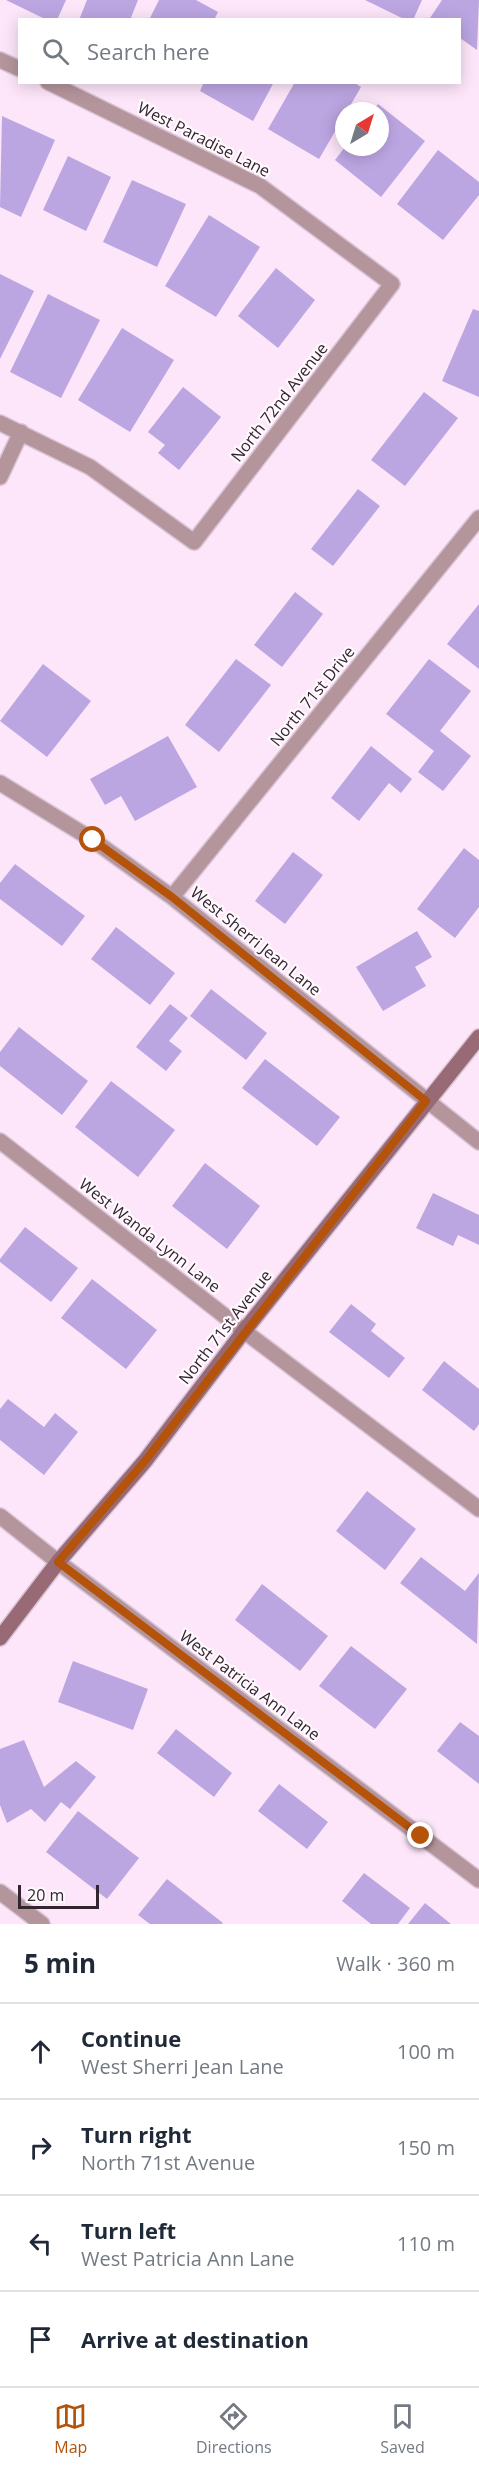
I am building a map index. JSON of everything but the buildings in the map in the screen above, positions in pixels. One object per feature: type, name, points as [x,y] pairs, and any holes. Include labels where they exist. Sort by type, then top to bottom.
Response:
[{"type":"street","points":[[0,60],[18,68]]},
{"type":"street","name":"West Paradise Lane","points":[[52,84],[260,186],[392,284]]},
{"type":"street","name":"North 72nd Avenue","points":[[21,432],[90,467],[194,542],[392,284]]},
{"type":"street","points":[[0,423],[21,432],[0,477]]},
{"type":"street","name":"North 71st Drive","points":[[172,897],[479,518]]},
{"type":"street","name":"West Sherri Jean Lane","points":[[0,783],[93,840],[172,897],[479,1142]]},
{"type":"street","name":"North 71st Avenue","points":[[0,1638],[58,1562],[145,1461],[244,1331],[479,1037]]},
{"type":"street","name":"West Wanda Lynn Lane","points":[[0,1141],[244,1331],[479,1509]]},
{"type":"street","name":"West Patricia Ann Lane","points":[[0,1516],[479,1880]]},
{"type":"street","points":[[0,1892],[42,1924]]},
{"type":"route","points":[[93,840],[172,897],[426,1101],[244,1331],[145,1461],[58,1562],[421,1836]]}]
